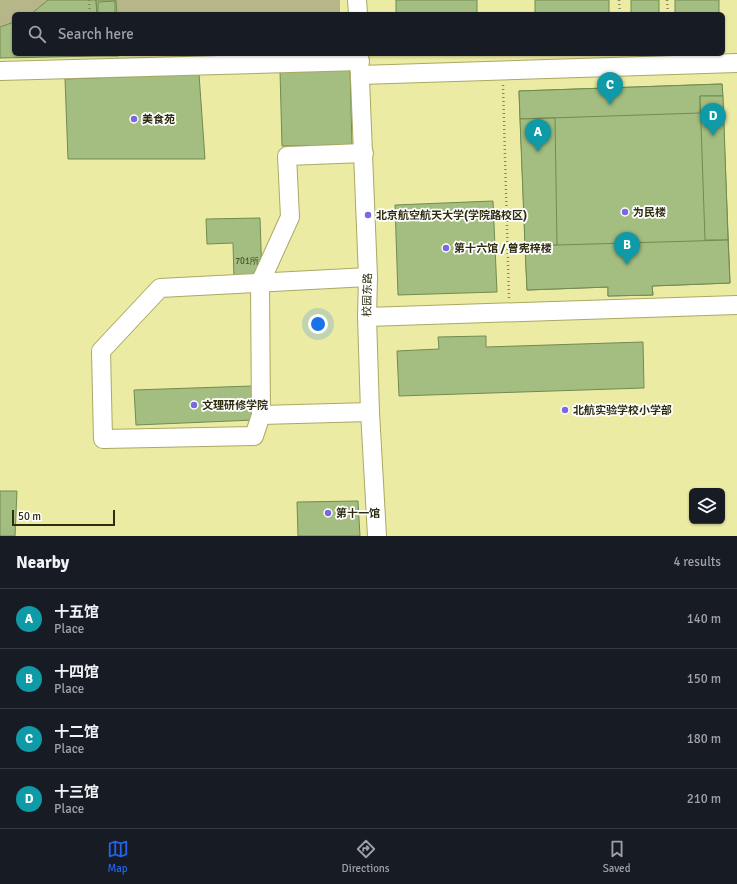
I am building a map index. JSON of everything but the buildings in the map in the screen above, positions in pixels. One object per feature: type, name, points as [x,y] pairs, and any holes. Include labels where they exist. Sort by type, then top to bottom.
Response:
[{"type":"street","points":[[357,0],[358,12]]},
{"type":"street","points":[[0,71],[360,63],[503,70],[737,63]]},
{"type":"street","name":"校园东路","points":[[360,63],[368,277],[367,317],[370,412],[377,536]]},
{"type":"street","points":[[364,153],[287,156],[290,217],[260,283],[261,415],[254,436],[103,439],[101,351],[160,288],[260,283],[368,277]]},
{"type":"street","points":[[367,317],[737,305]]},
{"type":"street","points":[[261,415],[370,412]]},
{"type":"path","points":[[89,0],[90,12]]},
{"type":"path","points":[[619,0],[620,12]]},
{"type":"path","points":[[667,0],[668,12]]},
{"type":"path","points":[[503,70],[510,312]]},
{"type":"green space","points":[[0,0],[48,0],[33,12],[12,12],[12,23],[0,27]]},
{"type":"green space","points":[[116,0],[340,0],[340,12],[117,12]]},
{"type":"place","name":"十二馆","points":[[610,105]]},
{"type":"place","name":"美食苑","points":[[134,119]]},
{"type":"place","name":"十三馆","points":[[713,136]]},
{"type":"place","name":"十五馆","points":[[538,152]]},
{"type":"place","name":"为民楼","points":[[625,212]]},
{"type":"place","name":"北京航空航天大学(学院路校区)","points":[[368,215]]},
{"type":"place","name":"第十六馆 / 曾宪梓楼","points":[[446,248]]},
{"type":"place","name":"十四馆","points":[[627,265]]},
{"type":"place","name":"文理研修学院","points":[[194,405]]},
{"type":"place","name":"北航实验学校小学部","points":[[565,410]]},
{"type":"place","name":"第十一馆","points":[[328,513]]}]
